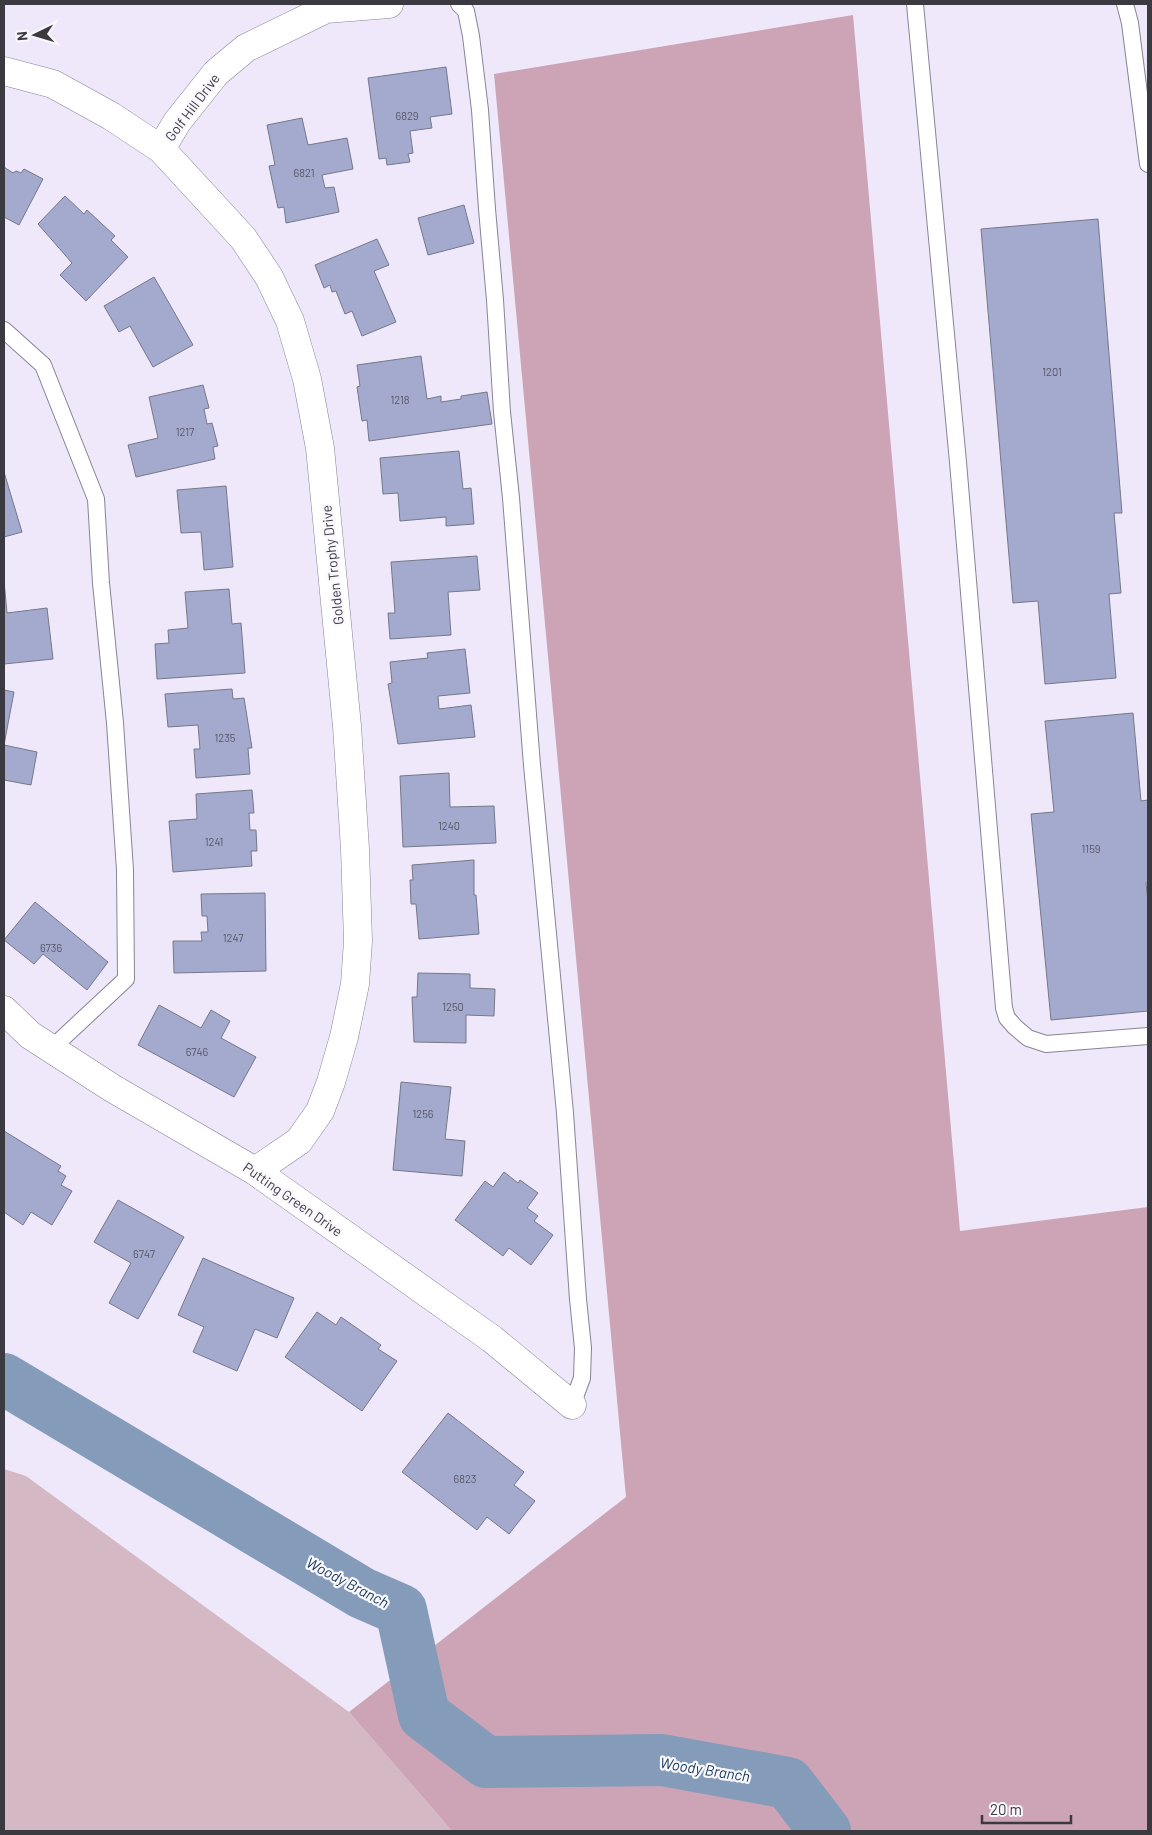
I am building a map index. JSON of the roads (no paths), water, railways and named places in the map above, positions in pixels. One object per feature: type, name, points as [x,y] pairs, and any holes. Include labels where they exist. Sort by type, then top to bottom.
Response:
[{"type":"street","name":"Golf Hill Drive","points":[[161,149],[177,122],[216,73],[246,48],[326,9],[389,4]]},
{"type":"street","name":"Golden Trophy Drive","points":[[4,71],[53,84],[111,116],[161,149],[243,238],[269,277],[290,321],[307,379],[320,448],[346,716],[356,867],[358,941],[355,984],[344,1037],[331,1082],[320,1111],[299,1141],[255,1171]]},
{"type":"street","name":"Putting Green Drive","points":[[4,1010],[30,1035],[112,1088],[255,1171],[492,1339],[572,1405]]},
{"type":"lane","points":[[459,4],[466,11],[471,36],[480,110],[486,209],[495,300],[502,412],[512,508],[532,774],[565,1113],[583,1348],[582,1378],[572,1405]]},
{"type":"lane","points":[[916,4],[958,462],[1004,1008],[1007,1018],[1015,1027],[1028,1038],[1046,1044],[1148,1036]]},
{"type":"lane","points":[[1125,4],[1130,23],[1148,164]]},
{"type":"lane","points":[[4,330],[43,366],[96,499],[101,583],[115,723],[124,850],[126,979],[52,1048]]},
{"type":"waterway","name":"Woody Branch","points":[[4,1379],[362,1593],[401,1610],[424,1715],[486,1762],[662,1760],[788,1783],[825,1831]]}]
